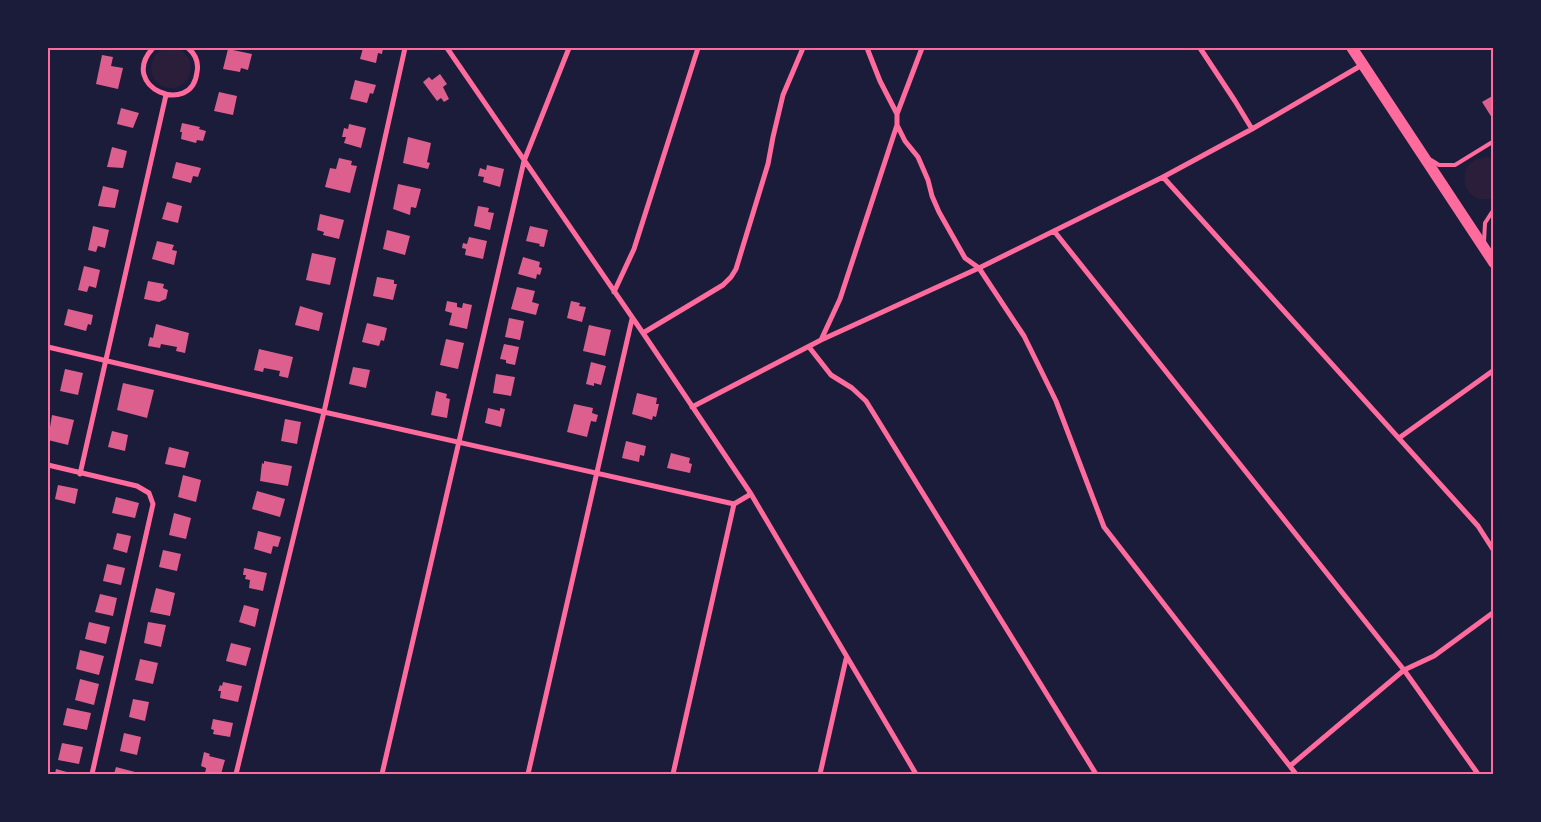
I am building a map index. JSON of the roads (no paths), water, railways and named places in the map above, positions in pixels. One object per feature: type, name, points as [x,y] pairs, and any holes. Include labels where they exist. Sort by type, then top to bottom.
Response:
[{"type":"main road","points":[[1352,48],[1494,264]]},
{"type":"street","points":[[153,48],[147,55],[144,63],[146,80],[158,93],[166,95],[176,95],[184,92],[196,78],[197,60],[188,48]]},
{"type":"street","points":[[236,774],[324,412],[405,48]]},
{"type":"street","points":[[447,48],[751,494],[846,659],[916,774]]},
{"type":"street","points":[[382,774],[524,161],[569,48]]},
{"type":"street","points":[[614,292],[634,249],[698,48]]},
{"type":"street","points":[[643,333],[723,285],[736,269],[768,164],[772,137],[783,95],[803,48]]},
{"type":"street","points":[[867,48],[880,81],[897,114]]},
{"type":"street","points":[[820,340],[840,299],[897,125],[897,114],[922,48]]},
{"type":"street","points":[[1200,48],[1252,129]]},
{"type":"street","points":[[692,407],[820,340],[979,268],[1163,177],[1252,129],[1362,65]]},
{"type":"street","points":[[80,474],[166,95]]},
{"type":"street","points":[[897,125],[905,141],[918,157],[939,212],[965,258],[979,268],[1024,336],[1056,401],[1104,527],[1296,774]]},
{"type":"street","points":[[1163,177],[1478,526],[1494,551]]},
{"type":"street","points":[[1054,231],[1404,670],[1478,774]]},
{"type":"street","points":[[528,774],[632,319]]},
{"type":"street","points":[[48,347],[324,412],[734,504],[751,494]]},
{"type":"street","points":[[809,347],[831,376],[852,388],[866,401],[1096,774]]},
{"type":"street","points":[[1399,438],[1494,370]]},
{"type":"street","points":[[48,465],[137,486],[149,493],[154,504],[92,774]]},
{"type":"street","points":[[673,774],[734,504]]},
{"type":"street","points":[[1290,766],[1404,670],[1434,656],[1494,612]]},
{"type":"street","points":[[820,774],[846,659]]},
{"type":"lane","points":[[1422,155],[1439,164],[1455,165],[1494,141]]},
{"type":"lane","points":[[1484,247],[1485,223],[1494,209]]}]
